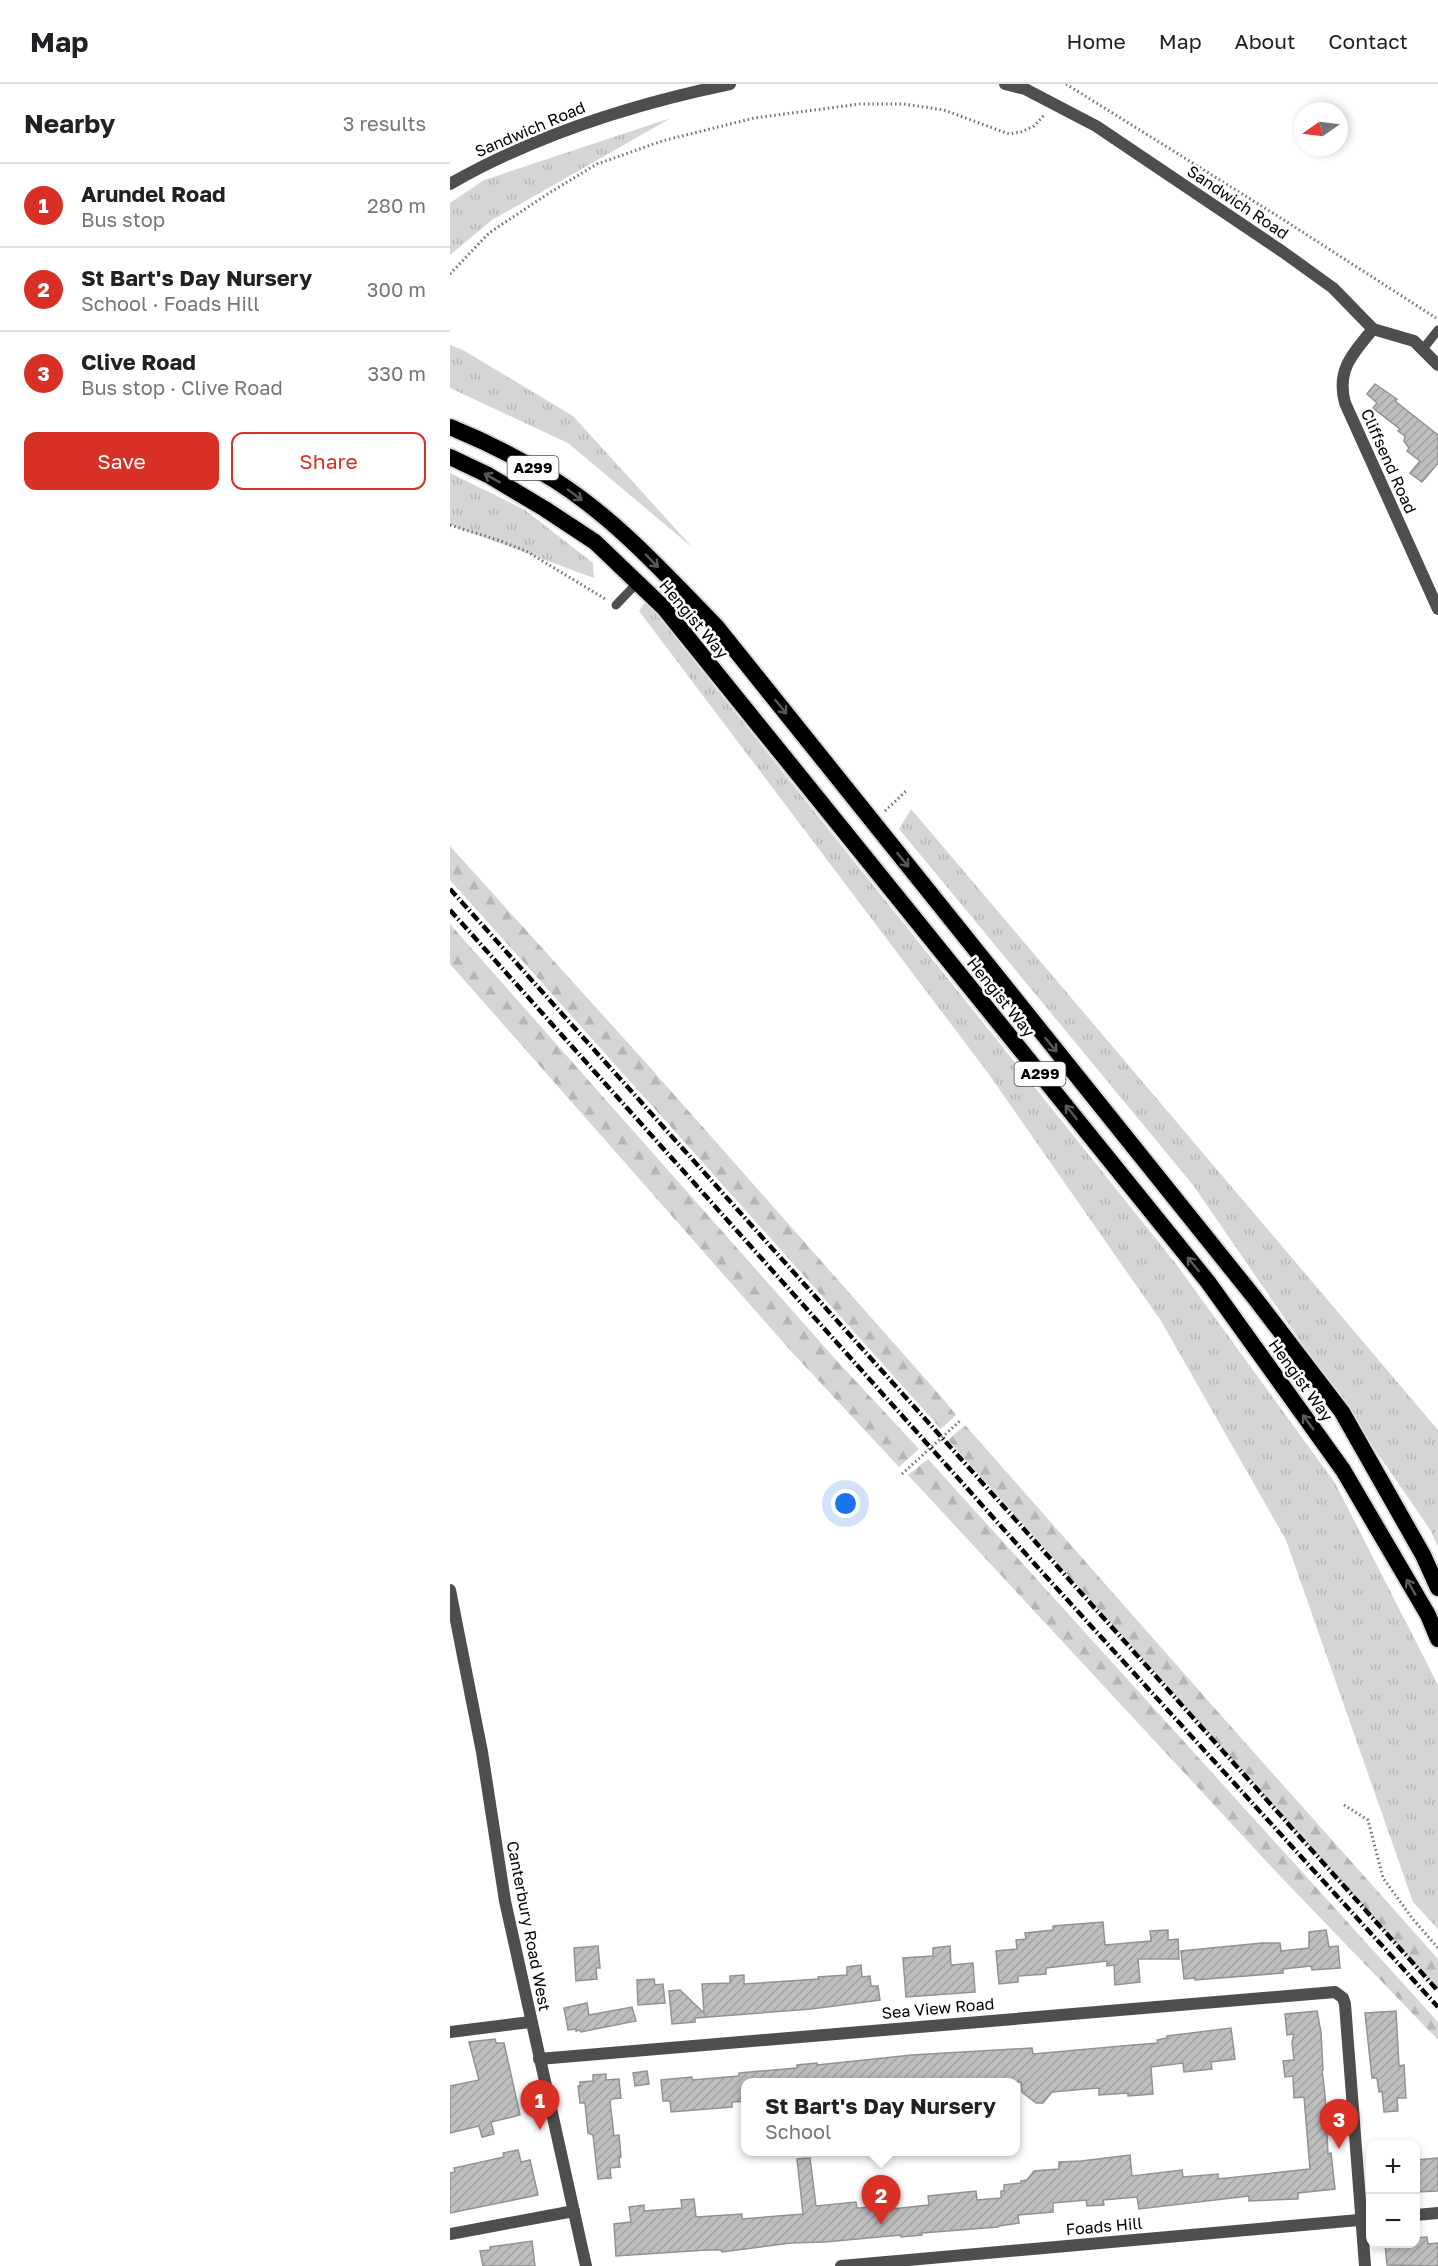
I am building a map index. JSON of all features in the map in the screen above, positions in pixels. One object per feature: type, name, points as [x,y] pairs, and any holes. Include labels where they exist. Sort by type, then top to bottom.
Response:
[{"type":"highway","name":"Hengist Way","points":[[450,427],[490,444],[557,482],[609,521],[645,553],[716,626],[1254,1297],[1342,1412],[1423,1555],[1438,1588]]},
{"type":"highway","name":"Hengist Way","points":[[450,457],[489,475],[595,542],[671,617],[1208,1282],[1343,1470],[1428,1615],[1438,1639]]},
{"type":"street","name":"Sandwich Road","points":[[450,184],[530,144],[588,122],[678,95],[730,84]]},
{"type":"street","name":"Sandwich Road","points":[[1005,84],[1025,89],[1054,102],[1096,126],[1333,288],[1373,329]]},
{"type":"street","points":[[1373,329],[1414,341],[1438,365]]},
{"type":"street","name":"Cliffsend Road","points":[[1373,329],[1348,361],[1342,376],[1341,389],[1345,403],[1438,609]]},
{"type":"street","name":"Canterbury Road West","points":[[450,1590],[482,1752],[505,1901],[530,2022],[586,2266]]},
{"type":"street","name":"Sea View Road","points":[[539,2059],[1330,1991],[1343,1998],[1345,2004],[1365,2219]]},
{"type":"street","points":[[450,2032],[530,2022]]},
{"type":"street","points":[[450,2234],[574,2211]]},
{"type":"street","points":[[1420,2215],[1438,2213]]},
{"type":"street","points":[[1365,2219],[1365,2266]]},
{"type":"street","name":"Foads Hill","points":[[841,2266],[1365,2219]]},
{"type":"lane","points":[[1423,349],[1438,330]]},
{"type":"lane","points":[[616,605],[638,582]]},
{"type":"path","points":[[1066,84],[1438,319]]},
{"type":"path","points":[[450,274],[489,233],[549,194],[597,165],[662,141],[754,118],[860,104],[904,104],[944,110],[1009,134],[1034,126],[1054,102]]},
{"type":"path","points":[[450,525],[526,551],[616,605]]},
{"type":"path","points":[[873,823],[906,791]]},
{"type":"path","points":[[902,1474],[961,1420]]},
{"type":"path","points":[[1344,1804],[1368,1820],[1383,1878],[1412,1918],[1438,1948]]},
{"type":"green space","points":[[671,118],[492,220],[450,255],[450,203],[484,180]]},
{"type":"green space","points":[[450,345],[463,350],[573,416],[693,548],[568,443],[450,388]]},
{"type":"green space","points":[[450,473],[525,510],[593,563],[594,578],[450,525]]},
{"type":"green space","points":[[646,601],[1176,1264],[1335,1483],[1438,1685],[1438,1929],[1413,1902],[1286,1540],[1161,1321],[988,1073],[639,611]]},
{"type":"green space","points":[[911,809],[1438,1430],[1438,1547],[1431,1531],[1193,1185],[899,829]]},
{"type":"green space","points":[[450,846],[647,1064],[945,1401],[956,1415],[941,1429],[450,880]]},
{"type":"green space","points":[[450,924],[837,1361],[919,1449],[899,1467],[789,1349],[450,964]]},
{"type":"green space","points":[[965,1425],[1438,1959],[1438,1991],[948,1440]]},
{"type":"green space","points":[[928,1459],[1438,2022],[1438,2040],[1280,1876],[908,1475]]},
{"type":"building","points":[[1375,384],[1397,399],[1395,401],[1438,435],[1438,463],[1422,482],[1410,473],[1420,461],[1407,451],[1409,448],[1404,441],[1405,436],[1398,431],[1400,429],[1373,408],[1377,403],[1367,394]]},
{"type":"building","points":[[1103,1922],[1105,1945],[1151,1941],[1150,1931],[1168,1930],[1168,1940],[1178,1939],[1179,1959],[1138,1959],[1140,1982],[1115,1985],[1114,1965],[1107,1966],[1107,1961],[1046,1968],[1046,1974],[1018,1976],[1018,1982],[999,1984],[996,1951],[1017,1949],[1016,1940],[1026,1939],[1025,1933],[1053,1930],[1053,1926]]},
{"type":"building","points":[[1326,1930],[1329,1947],[1338,1946],[1340,1968],[1312,1970],[1311,1966],[1283,1969],[1283,1973],[1184,1979],[1181,1951],[1262,1943],[1280,1943],[1281,1951],[1309,1948],[1309,1932]]},
{"type":"building","points":[[598,1946],[600,1968],[596,1968],[597,1979],[576,1981],[574,1948]]},
{"type":"building","points":[[950,1946],[951,1965],[973,1963],[975,1992],[906,1997],[903,1958],[933,1956],[933,1948]]},
{"type":"building","points":[[861,1965],[862,1977],[870,1976],[871,1986],[878,1986],[880,2000],[811,2009],[695,2018],[695,2022],[672,2024],[669,1991],[680,1990],[704,2013],[702,1984],[730,1983],[730,1976],[744,1975],[744,1984],[819,1979],[818,1977],[847,1975],[847,1967]]},
{"type":"building","points":[[654,1979],[655,1985],[663,1984],[665,2003],[638,2005],[637,1980]]},
{"type":"building","points":[[587,2003],[589,2015],[632,2007],[636,2021],[581,2032],[576,2029],[568,2030],[564,2008]]},
{"type":"building","points":[[1317,2011],[1321,2032],[1328,2154],[1331,2153],[1335,2189],[1298,2193],[1298,2199],[1249,2201],[1249,2196],[1139,2209],[1137,2197],[1103,2200],[1104,2205],[1087,2206],[1086,2200],[1053,2203],[1053,2212],[1018,2215],[1019,2223],[998,2227],[922,2233],[922,2235],[901,2237],[901,2235],[791,2243],[722,2252],[721,2250],[707,2250],[616,2256],[614,2224],[631,2222],[629,2207],[644,2205],[644,2211],[682,2208],[681,2200],[694,2199],[696,2217],[742,2214],[742,2219],[803,2214],[797,2159],[810,2158],[816,2206],[856,2202],[857,2208],[892,2206],[892,2209],[929,2205],[928,2196],[976,2191],[977,2200],[1001,2198],[1004,2185],[1021,2183],[1027,2180],[1034,2171],[1059,2169],[1059,2162],[1130,2155],[1132,2176],[1182,2170],[1183,2177],[1218,2174],[1218,2179],[1310,2169],[1304,2097],[1294,2098],[1293,2076],[1285,2077],[1283,2061],[1294,2060],[1292,2042],[1294,2034],[1287,2035],[1285,2014]]},
{"type":"building","points":[[1396,2011],[1399,2066],[1404,2065],[1406,2098],[1397,2098],[1398,2111],[1384,2112],[1382,2091],[1379,2092],[1377,2078],[1372,2078],[1365,2013]]},
{"type":"building","points":[[1231,2028],[1235,2059],[1211,2062],[1212,2069],[1184,2072],[1183,2063],[1151,2067],[1153,2094],[1099,2095],[1099,2088],[1085,2089],[1052,2092],[1043,2103],[1036,2103],[1022,2092],[1020,2078],[741,2078],[741,2101],[732,2102],[732,2107],[671,2112],[670,2101],[663,2101],[661,2080],[739,2076],[739,2073],[797,2068],[797,2065],[912,2055],[1032,2048],[1033,2054],[1158,2043],[1157,2040],[1167,2038],[1167,2036]]},
{"type":"building","points":[[495,2039],[496,2043],[504,2043],[520,2115],[491,2122],[494,2134],[482,2137],[479,2126],[450,2133],[450,2086],[479,2080],[469,2042]]},
{"type":"building","points":[[647,2071],[649,2084],[635,2086],[633,2073]]},
{"type":"building","points":[[606,2074],[606,2080],[619,2079],[621,2098],[610,2101],[614,2136],[619,2135],[621,2157],[619,2158],[620,2167],[610,2168],[611,2178],[598,2179],[593,2135],[588,2133],[585,2103],[580,2103],[578,2086],[580,2082],[593,2081],[593,2075]]},
{"type":"building","points":[[518,2150],[521,2162],[530,2160],[538,2195],[450,2213],[450,2173],[455,2172],[454,2168],[504,2157],[503,2153]]},
{"type":"building","points":[[1438,2158],[1438,2191],[1420,2192],[1420,2160]]},
{"type":"building","points":[[1427,2237],[1428,2244],[1438,2243],[1438,2266],[1387,2265],[1385,2248],[1420,2248],[1420,2238]]},
{"type":"building","points":[[532,2241],[535,2266],[483,2266],[480,2251],[490,2250],[490,2247]]},
{"type":"railway","points":[[450,889],[1438,1991]]},
{"type":"railway","points":[[450,910],[1041,1571],[1438,2007]]},
{"type":"place","name":"Arundel Road","points":[[540,2130]]},
{"type":"place","name":"Clive Road","points":[[1339,2149]]},
{"type":"place","name":"St Bart's Day Nursery","points":[[881,2225]]}]
